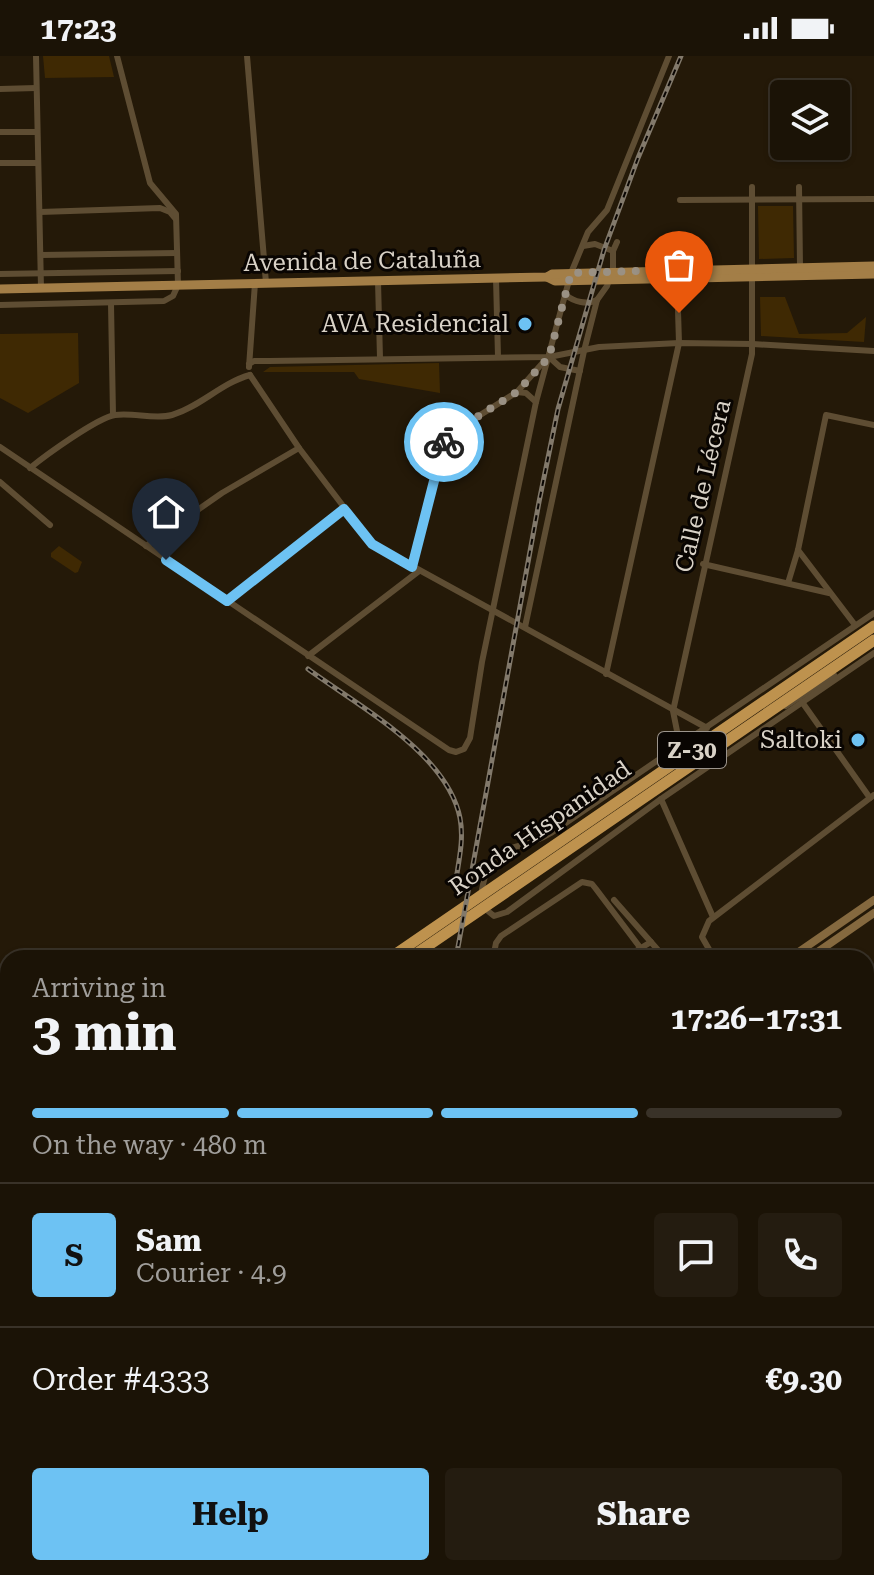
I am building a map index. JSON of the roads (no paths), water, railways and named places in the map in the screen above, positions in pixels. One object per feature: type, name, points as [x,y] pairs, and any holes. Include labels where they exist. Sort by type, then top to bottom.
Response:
[{"type":"highway","name":"Ronda Hispanidad","points":[[421,950],[873,618]]},
{"type":"highway","name":"Ronda Hispanidad","points":[[402,950],[765,715],[874,640]]},
{"type":"main road","name":"Avenida de Cataluña","points":[[753,272],[800,267],[874,266]]},
{"type":"main road","name":"Avenida de Cataluña","points":[[0,289],[547,277],[552,281],[570,277],[753,272],[874,274]]},
{"type":"street","points":[[36,56],[41,288]]},
{"type":"street","points":[[117,56],[148,178],[176,211],[178,285]]},
{"type":"street","points":[[247,56],[260,283],[250,375],[299,448],[372,544],[707,728]]},
{"type":"street","points":[[0,447],[449,750],[456,752],[464,749],[470,738],[536,402],[570,277],[588,232],[607,210],[669,56]]},
{"type":"street","points":[[0,89],[36,88]]},
{"type":"street","points":[[0,132],[37,132]]},
{"type":"street","points":[[0,163],[38,163]]},
{"type":"street","name":"Calle de Lécera","points":[[676,748],[673,711],[753,344],[752,187]]},
{"type":"street","points":[[799,187],[800,267]]},
{"type":"street","points":[[156,209],[160,195]]},
{"type":"street","points":[[680,200],[874,199]]},
{"type":"street","points":[[40,212],[156,209],[170,212],[177,221]]},
{"type":"street","points":[[525,627],[584,351],[597,300],[611,276],[617,242]]},
{"type":"street","points":[[583,246],[595,244],[613,251]]},
{"type":"street","points":[[41,255],[177,253]]},
{"type":"street","points":[[0,274],[178,271]]},
{"type":"street","points":[[606,674],[679,343],[674,274]]},
{"type":"street","points":[[496,278],[498,357]]},
{"type":"street","points":[[378,281],[380,358]]},
{"type":"street","name":"Avenida de Cataluña","points":[[0,305],[164,301],[173,296],[178,285]]},
{"type":"street","points":[[566,295],[579,302],[597,300]]},
{"type":"street","points":[[111,304],[113,415]]},
{"type":"street","points":[[251,361],[549,357],[599,347],[679,343],[874,351]]},
{"type":"street","points":[[549,357],[560,367],[580,371]]},
{"type":"street","points":[[308,656],[415,569],[443,443],[453,432],[517,392],[549,357]]},
{"type":"street","points":[[30,468],[113,415],[170,416],[250,375]]},
{"type":"street","points":[[517,392],[526,393],[536,402]]},
{"type":"street","points":[[788,583],[798,550],[826,415],[874,425]]},
{"type":"street","points":[[146,546],[222,493],[299,448]]},
{"type":"street","points":[[0,482],[50,525]]},
{"type":"street","points":[[227,601],[344,509]]},
{"type":"street","points":[[798,550],[855,625]]},
{"type":"street","points":[[703,564],[829,593]]},
{"type":"street","points":[[873,618],[855,625],[541,839],[495,854],[485,872],[481,897],[483,908],[494,916],[507,912],[661,799],[874,653]]},
{"type":"street","points":[[747,713],[824,648]]},
{"type":"street","name":"Ronda Hispanidad","points":[[765,715],[852,668]]},
{"type":"street","points":[[709,950],[702,937],[713,917],[872,797],[802,702]]},
{"type":"street","points":[[661,799],[713,917]]},
{"type":"street","points":[[495,950],[501,936],[582,882],[592,884],[640,948]]},
{"type":"street","points":[[614,900],[658,950]]},
{"type":"street","points":[[802,950],[874,900]]},
{"type":"street","points":[[821,950],[874,913]]},
{"type":"street","points":[[637,950],[651,942]]},
{"type":"railway","points":[[457,950],[558,409],[604,250],[681,56]]},
{"type":"railway","points":[[308,669],[398,733],[438,772],[452,794],[460,818],[461,841],[456,880]]},
{"type":"place","name":"AVA Residencial","points":[[525,324]]},
{"type":"place","name":"Saltoki","points":[[858,740]]}]
